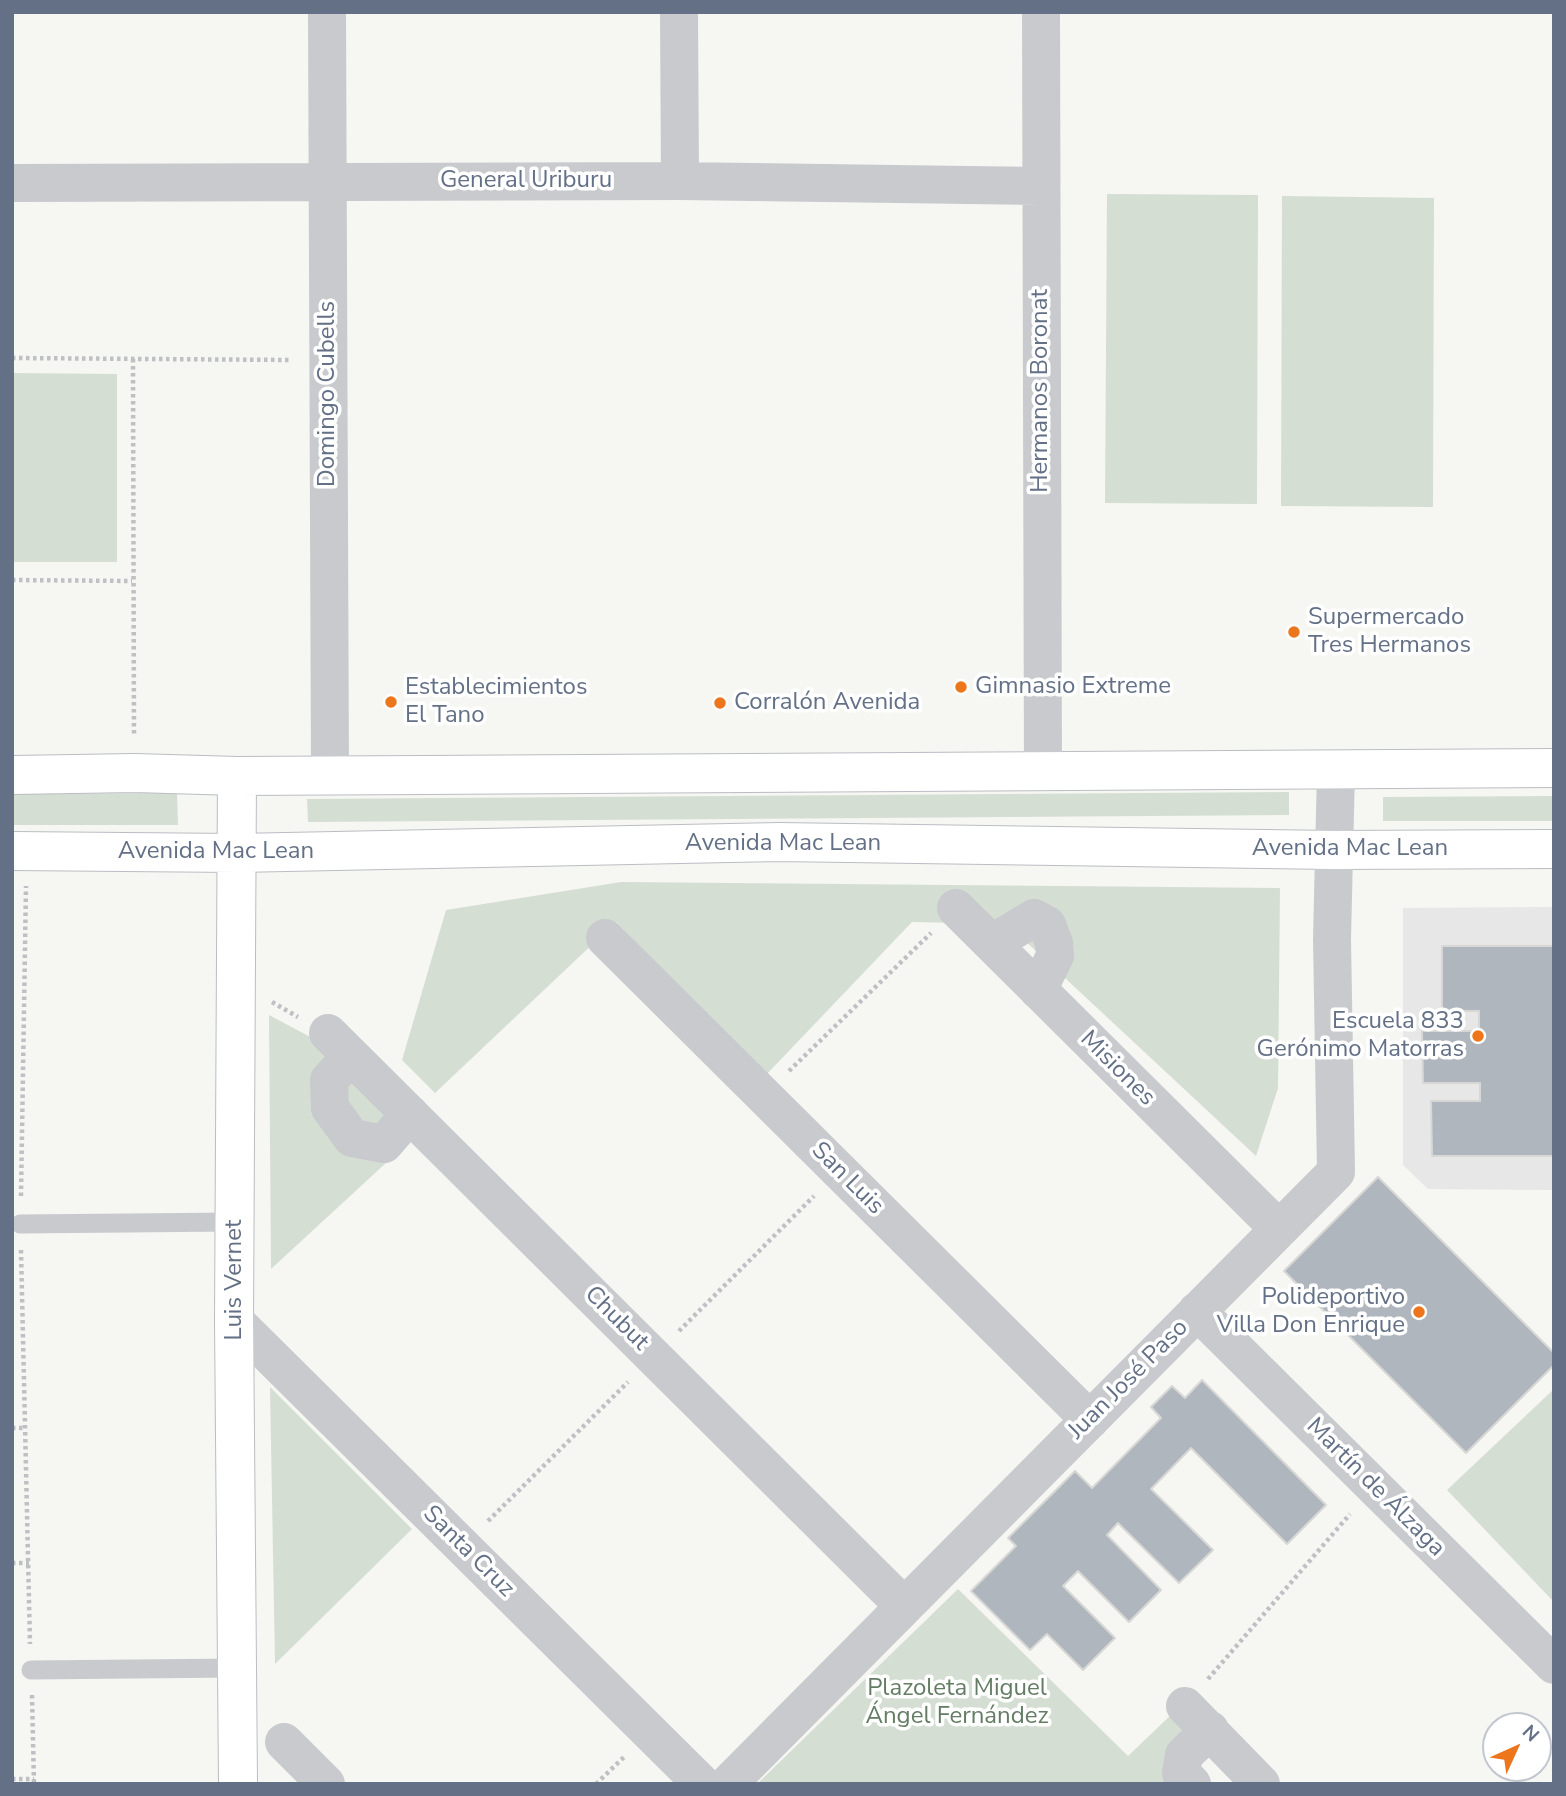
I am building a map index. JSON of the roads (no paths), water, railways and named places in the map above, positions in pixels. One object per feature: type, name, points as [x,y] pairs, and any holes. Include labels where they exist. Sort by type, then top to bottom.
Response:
[{"type":"main road","points":[[12,775],[1554,768]]},
{"type":"main road","name":"Luis Vernet","points":[[237,776],[234,1320],[238,1784]]},
{"type":"main road","name":"Avenida Mac Lean","points":[[19,851],[237,853],[779,842],[1333,850],[1554,849]]},
{"type":"street","name":"Domingo Cubells","points":[[327,12],[330,775]]},
{"type":"street","points":[[679,12],[681,181]]},
{"type":"street","name":"Hermanos Boronat","points":[[1041,12],[1043,769]]},
{"type":"street","name":"General Uriburu","points":[[12,183],[681,181],[1040,186]]},
{"type":"street","name":"Juan José Paso","points":[[728,1784],[1336,1171],[1332,939],[1336,770]]},
{"type":"street","name":"Misiones","points":[[956,908],[1279,1229]]},
{"type":"street","points":[[1002,954],[1004,936],[1034,918],[1047,925],[1054,943],[1055,956],[1038,990]]},
{"type":"street","name":"San Luis","points":[[605,939],[1090,1420]]},
{"type":"street","name":"Chubut","points":[[410,1114],[384,1144],[352,1138],[330,1108],[329,1080],[340,1045],[410,1114],[904,1606]]},
{"type":"street","name":"Martín de Álzaga","points":[[1197,1311],[1554,1665]]},
{"type":"street","name":"Santa Cruz","points":[[234,1320],[702,1784]]},
{"type":"street","points":[[1192,1784],[1181,1773],[1184,1755],[1197,1718],[1251,1781]]},
{"type":"street","points":[[284,1742],[316,1780]]},
{"type":"lane","points":[[20,1224],[234,1222]]},
{"type":"lane","points":[[31,1670],[237,1668]]},
{"type":"place","name":"Supermercado Tres Hermanos","points":[[1294,632]]},
{"type":"place","name":"Gimnasio Extreme","points":[[961,687]]},
{"type":"place","name":"Establecimientos El Tano","points":[[391,702]]},
{"type":"place","name":"Corralón Avenida","points":[[720,703]]},
{"type":"place","name":"Escuela 833 Gerónimo Matorras","points":[[1478,1036]]},
{"type":"place","name":"Polideportivo Villa Don Enrique","points":[[1419,1312]]},
{"type":"park label","name":"Plazoleta Miguel Ángel Fernández","points":[[957,1703]]}]
